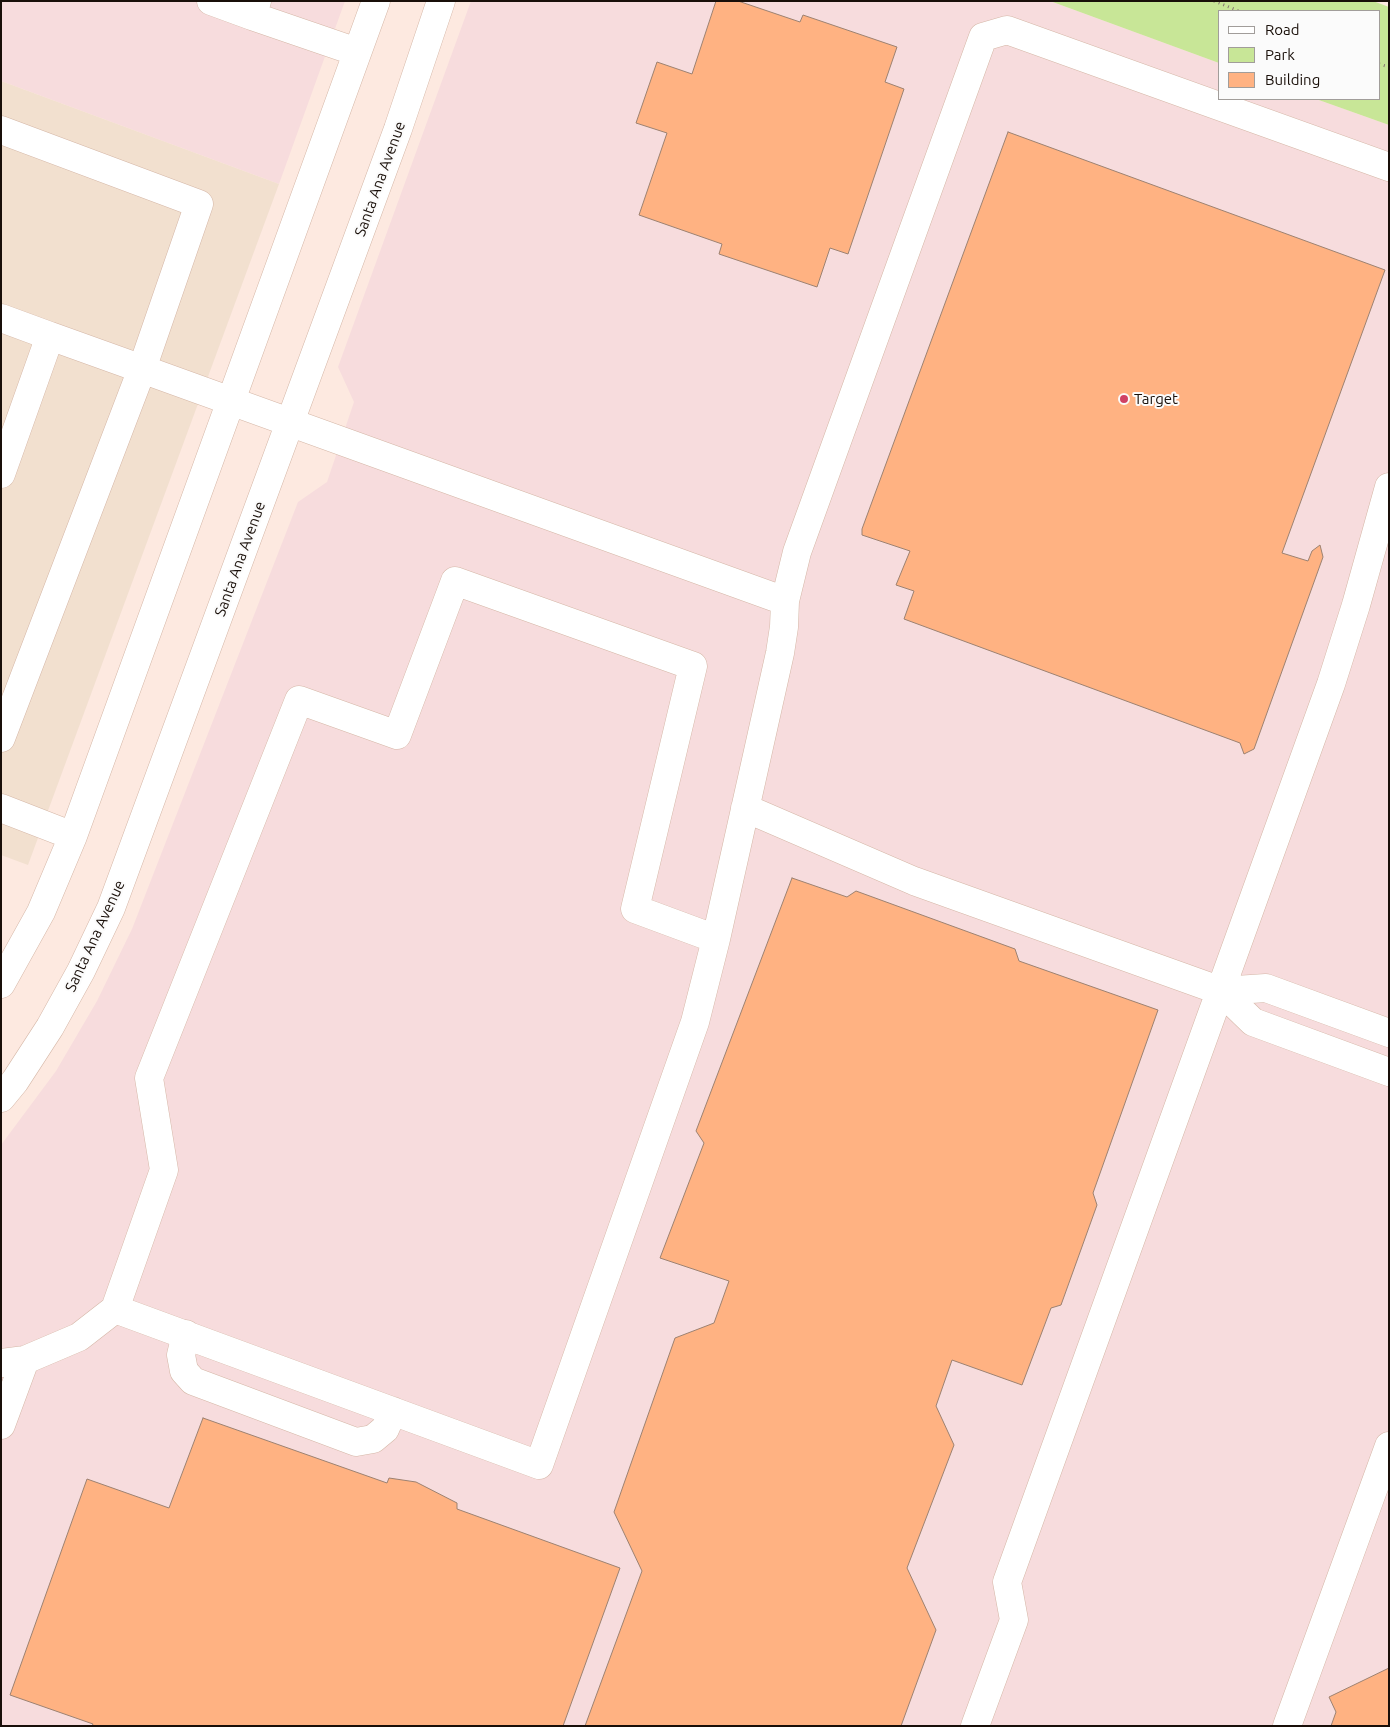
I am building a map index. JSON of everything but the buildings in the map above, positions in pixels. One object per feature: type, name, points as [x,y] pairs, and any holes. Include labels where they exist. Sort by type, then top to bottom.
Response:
[{"type":"street","points":[[211,1],[255,9],[357,52]]},
{"type":"street","points":[[1,984],[41,912],[73,836],[376,1]]},
{"type":"street","name":"Santa Ana Avenue","points":[[1,1098],[15,1081],[50,1027],[81,971],[111,908],[398,129],[441,1]]},
{"type":"street","points":[[115,1308],[539,1465],[695,1022],[716,939],[780,653],[784,628],[785,601],[797,552],[983,37],[1006,30],[1389,167]]},
{"type":"street","points":[[1,130],[199,204],[142,369],[1,738]]},
{"type":"street","points":[[1,318],[785,601]]},
{"type":"street","points":[[1,474],[50,336]]},
{"type":"street","points":[[976,1726],[1014,1620],[1007,1582],[1330,684],[1356,605],[1389,487]]},
{"type":"street","points":[[1,1425],[13,1362],[79,1337],[115,1308],[164,1170],[149,1078],[299,700],[397,735],[455,581],[692,666],[635,909],[716,939]]},
{"type":"street","points":[[1,808],[73,836]]},
{"type":"street","points":[[745,808],[914,881],[1221,991],[1266,988],[1389,1033]]},
{"type":"street","points":[[1221,991],[1253,1022],[1389,1072]]},
{"type":"street","points":[[186,1334],[181,1355],[184,1371],[193,1381],[356,1442],[373,1439],[385,1429],[393,1411]]},
{"type":"street","points":[[1286,1726],[1389,1446]]},
{"type":"path","points":[[1214,1],[1236,10]]},
{"type":"shaded area","points":[[1,1],[345,1],[279,184],[1,81]]},
{"type":"shaded area","points":[[471,1],[1050,1],[1218,63],[1218,100],[1319,100],[1389,125],[1389,1726],[1,1726],[1,1145],[56,1071],[97,1001],[132,929],[298,502],[327,482],[354,402],[338,367]]},
{"type":"shaded area","points":[[1,81],[279,184],[28,865],[1,855]]},
{"type":"green space","points":[[1050,1],[1373,1],[1389,7],[1389,125],[1319,100],[1380,100],[1380,10],[1218,10],[1218,63]]},
{"type":"place","name":"Target","points":[[1124,399]]}]
